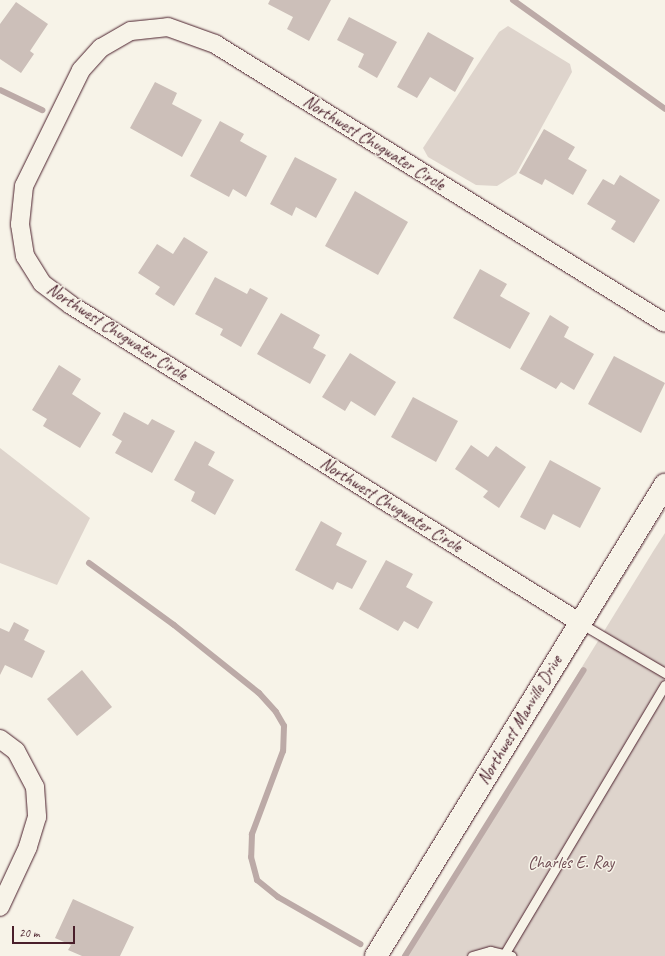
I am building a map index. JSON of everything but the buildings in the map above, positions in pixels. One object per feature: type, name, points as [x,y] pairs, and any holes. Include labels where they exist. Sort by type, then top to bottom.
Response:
[{"type":"street","name":"Northwest Chugwater Circle","points":[[579,622],[71,305],[42,283],[25,256],[20,224],[24,186],[81,70],[96,53],[131,31],[168,28],[215,44],[665,323]]},
{"type":"street","name":"Northwest Manville Drive","points":[[376,956],[579,622],[665,485]]},
{"type":"street","points":[[0,739],[16,751],[35,787],[37,817],[0,907]]},
{"type":"lane","points":[[579,622],[665,673]]},
{"type":"lane","points":[[472,956],[490,951],[508,955],[665,685]]},
{"type":"green space","points":[[508,26],[570,64],[572,72],[516,174],[497,186],[476,185],[428,157],[423,148],[499,32]]},
{"type":"green space","points":[[0,448],[90,518],[57,585],[0,563]]},
{"type":"green space","points":[[665,509],[665,511],[404,932],[590,629]]},
{"type":"green space","name":"Charles E. Ray","points":[[665,533],[665,956],[404,956],[654,550]]},
{"type":"waterway","points":[[513,0],[665,109]]},
{"type":"waterway","points":[[0,90],[42,110]]},
{"type":"waterway","points":[[89,563],[174,625],[259,693],[276,712],[284,726],[283,751],[252,834],[251,857],[257,880],[278,897],[360,944]]},
{"type":"waterway","points":[[405,956],[584,670]]}]
